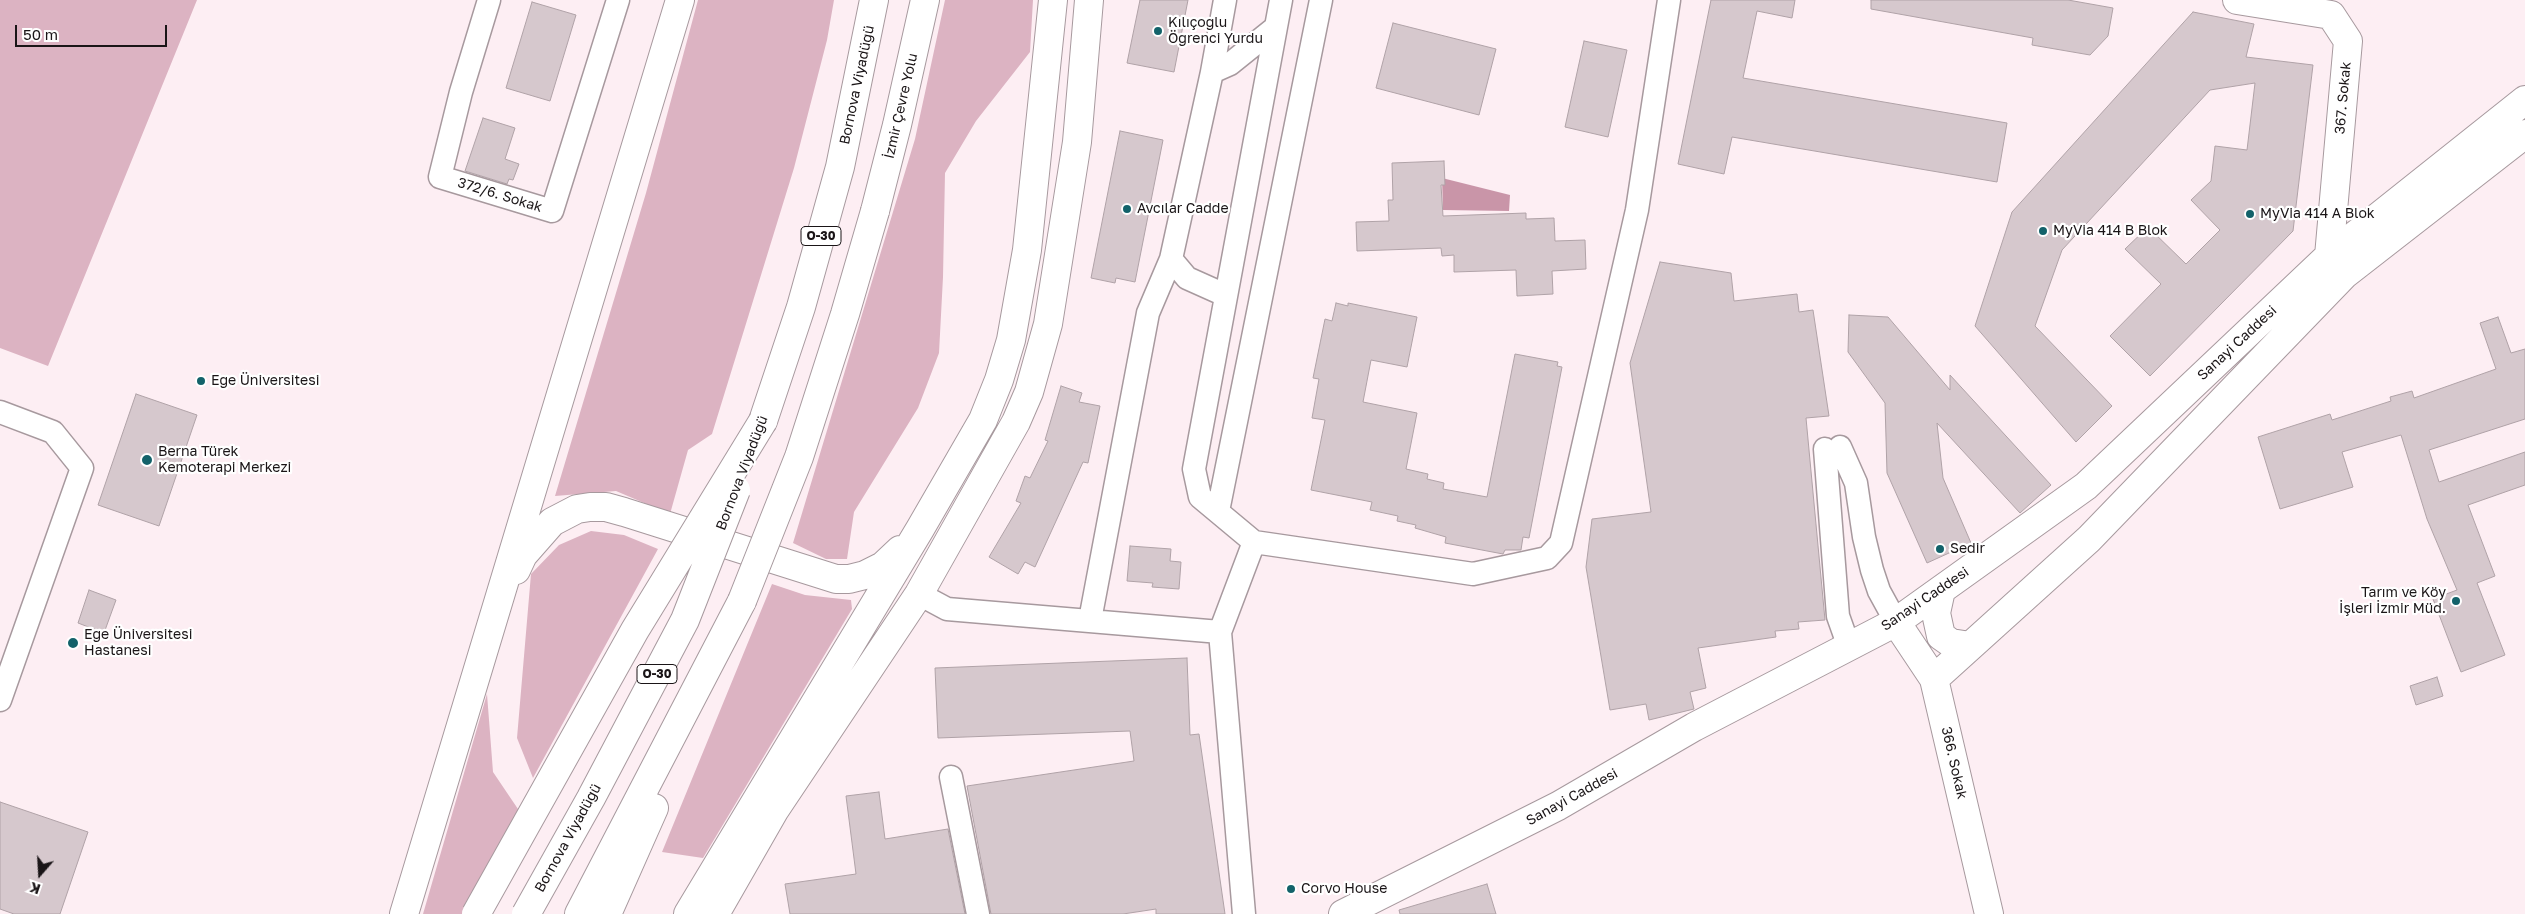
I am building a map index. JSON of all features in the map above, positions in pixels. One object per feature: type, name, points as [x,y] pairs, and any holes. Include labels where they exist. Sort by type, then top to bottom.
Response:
[{"type":"main road","points":[[404,914],[680,0]]},
{"type":"main road","name":"Bornova Viyadüğü","points":[[526,914],[591,798],[685,620],[763,421],[800,306],[840,168],[874,0]]},
{"type":"main road","name":"İzmir Çevre Yolu","points":[[742,601],[799,457],[845,314],[875,211],[897,125],[925,0]]},
{"type":"main road","points":[[688,914],[920,529],[983,420],[1011,340],[1027,250],[1053,0]]},
{"type":"main road","points":[[715,914],[774,810],[919,594],[1016,422],[1029,392],[1048,324],[1077,142],[1088,0]]},
{"type":"main road","name":"367. Sokak","points":[[2237,0],[2331,15],[2348,41],[2337,265]]},
{"type":"main road","name":"Sanayi Caddesi","points":[[1343,914],[1558,806],[1694,727],[1896,622],[2086,486],[2525,100]]},
{"type":"main road","name":"Sanayi Caddesi","points":[[1934,679],[2089,539],[2337,265],[2525,134]]},
{"type":"main road","points":[[476,914],[635,630],[763,421]]},
{"type":"main road","points":[[494,614],[524,555],[542,531],[552,522],[577,509],[606,507],[836,579],[849,579],[865,575],[883,566],[920,529]]},
{"type":"main road","points":[[1941,590],[1936,613],[1941,636],[1951,643],[1970,646]]},
{"type":"main road","name":"O-30","points":[[579,914],[742,601]]},
{"type":"main road","name":"O-30","points":[[607,914],[742,601]]},
{"type":"main road","name":"366. Sokak","points":[[1896,622],[1934,679],[1989,914]]},
{"type":"street","name":"372/6. Sokak","points":[[488,0],[461,92],[440,177],[552,211],[618,0]]},
{"type":"street","points":[[1090,620],[1148,313],[1171,259],[1212,72],[1225,0]]},
{"type":"street","points":[[1281,0],[1194,469],[1200,497],[1254,542],[1473,574],[1547,558],[1560,543],[1637,210],[1669,0]]},
{"type":"street","points":[[1218,511],[1321,0]]},
{"type":"street","points":[[1212,72],[1230,64],[1276,27]]},
{"type":"street","points":[[1171,259],[1187,278],[1225,295]]},
{"type":"street","points":[[0,412],[53,432],[82,468],[0,700]]},
{"type":"street","points":[[1849,646],[1838,616],[1833,448],[1856,483],[1864,537],[1872,570],[1879,591],[1896,622]]},
{"type":"street","points":[[1244,914],[1220,632],[1254,542]]},
{"type":"street","points":[[919,594],[947,609],[1220,632]]},
{"type":"street","points":[[951,777],[978,914]]},
{"type":"shaded area","points":[[0,0],[197,0],[48,366],[0,348]]},
{"type":"shaded area","points":[[698,0],[834,0],[827,40],[794,168],[712,434],[688,450],[670,514],[616,491],[555,496],[646,193]]},
{"type":"shaded area","points":[[945,0],[1033,0],[1030,52],[976,121],[945,173],[939,353],[918,408],[854,512],[847,559],[826,559],[793,543],[915,139]]},
{"type":"shaded area","points":[[1442,178],[1510,195],[1509,211],[1443,210]]},
{"type":"shaded area","points":[[591,531],[624,535],[658,549],[533,778],[517,738],[531,574],[559,545]]},
{"type":"shaded area","points":[[772,584],[805,595],[851,600],[852,609],[703,858],[662,852]]},
{"type":"shaded area","points":[[487,694],[493,772],[520,812],[463,914],[423,914]]},
{"type":"building","name":"Kılıçoğlu Öğrenci Yurdu","points":[[1140,0],[1188,0],[1174,72],[1127,63]]},
{"type":"building","points":[[1711,0],[1795,0],[1792,18],[1757,11],[1743,78],[2007,123],[1997,182],[1732,137],[1724,174],[1678,164]]},
{"type":"building","points":[[1871,0],[2068,0],[2113,8],[2108,36],[2090,55],[2032,45],[2033,38],[1871,9]]},
{"type":"building","points":[[532,2],[576,15],[550,101],[506,88]]},
{"type":"building","points":[[2193,12],[2254,24],[2246,57],[2313,65],[2293,231],[2150,376],[2110,336],[2161,284],[2125,249],[2148,227],[2186,264],[2220,230],[2191,200],[2211,181],[2215,146],[2247,150],[2255,83],[2210,90],[2062,250],[2035,326],[2112,406],[2076,442],[1975,326],[2012,212]]},
{"type":"building","points":[[1393,23],[1496,49],[1479,115],[1376,88]]},
{"type":"building","points":[[1584,41],[1627,50],[1608,137],[1565,127]]},
{"type":"building","points":[[483,118],[515,128],[505,159],[519,164],[513,180],[509,179],[507,184],[465,171]]},
{"type":"building","name":"Avcılar Cadde","points":[[1120,131],[1163,140],[1135,282],[1116,278],[1115,283],[1091,278]]},
{"type":"building","points":[[1444,161],[1445,185],[1441,185],[1443,216],[1526,213],[1526,219],[1554,218],[1555,241],[1585,240],[1586,269],[1552,271],[1553,294],[1517,296],[1516,270],[1454,272],[1454,255],[1442,256],[1441,248],[1357,251],[1356,222],[1389,221],[1388,200],[1393,200],[1392,163]]},
{"type":"building","points":[[1660,262],[1731,273],[1734,301],[1797,294],[1799,312],[1813,310],[1829,416],[1806,418],[1825,620],[1798,622],[1799,629],[1775,631],[1776,637],[1698,648],[1706,688],[1690,692],[1694,709],[1649,720],[1646,704],[1610,710],[1586,567],[1592,519],[1651,512],[1630,363]]},
{"type":"building","points":[[1336,303],[1348,306],[1348,303],[1417,317],[1407,367],[1371,360],[1363,402],[1417,413],[1406,469],[1428,474],[1427,479],[1444,483],[1443,489],[1487,497],[1515,354],[1558,362],[1557,366],[1562,367],[1529,538],[1523,537],[1521,550],[1505,550],[1503,554],[1445,543],[1446,537],[1415,528],[1416,525],[1397,521],[1398,516],[1370,510],[1372,502],[1311,490],[1325,420],[1312,418],[1319,379],[1313,378],[1325,319],[1332,321]]},
{"type":"building","points":[[1849,315],[1888,317],[1950,390],[1950,375],[2051,485],[2020,513],[1937,423],[1943,478],[1971,543],[1927,563],[1887,473],[1885,403],[1848,352]]},
{"type":"building","points":[[2498,317],[2511,353],[2525,349],[2525,419],[2429,450],[2439,482],[2525,452],[2525,485],[2468,505],[2495,576],[2477,583],[2505,655],[2461,672],[2433,599],[2457,590],[2427,519],[2401,435],[2342,452],[2353,487],[2280,509],[2258,437],[2330,414],[2332,420],[2391,401],[2390,397],[2412,391],[2414,398],[2496,369],[2480,323]]},
{"type":"building","points":[[1061,386],[1082,393],[1079,402],[1100,406],[1088,463],[1083,462],[1035,567],[1025,562],[1018,574],[989,557],[1021,503],[1016,501],[1025,476],[1030,478],[1048,441],[1045,440]]},
{"type":"building","name":"Berna Türek Kemoterapi Merkezi","points":[[136,394],[197,415],[159,526],[98,505]]},
{"type":"building","points":[[1130,546],[1171,549],[1170,561],[1181,562],[1179,589],[1152,587],[1153,583],[1127,581]]},
{"type":"building","points":[[89,590],[116,600],[104,633],[78,623]]},
{"type":"building","points":[[1187,658],[1190,735],[1199,734],[1225,914],[1156,914],[1156,909],[1123,914],[991,914],[967,786],[1134,761],[1130,731],[938,738],[935,668]]},
{"type":"building","points":[[2437,677],[2443,696],[2416,705],[2410,686]]},
{"type":"building","points":[[879,792],[885,839],[948,829],[965,914],[790,914],[785,884],[856,874],[846,796]]},
{"type":"building","points":[[0,802],[88,832],[60,914],[14,914],[0,909]]},
{"type":"building","points":[[1487,884],[1496,914],[1400,914],[1399,910]]},
{"type":"place","name":"Kılıçoğlu Öğrenci Yurdu","points":[[1158,31]]},
{"type":"place","name":"Avcılar Cadde","points":[[1127,209]]},
{"type":"place","name":"MyVia 414 A Blok","points":[[2250,214]]},
{"type":"place","name":"MyVia 414 B Blok","points":[[2043,231]]},
{"type":"place","name":"Ege Üniversitesi","points":[[201,381]]},
{"type":"place","name":"Berna Türek Kemoterapi Merkezi","points":[[147,460]]},
{"type":"place","name":"Sedir","points":[[1940,549]]},
{"type":"place","name":"Tarım ve Köy İşleri İzmir Müd.","points":[[2456,601]]},
{"type":"place","name":"Ege Üniversitesi Hastanesi","points":[[73,643]]},
{"type":"place","name":"Corvo House","points":[[1291,889]]}]
